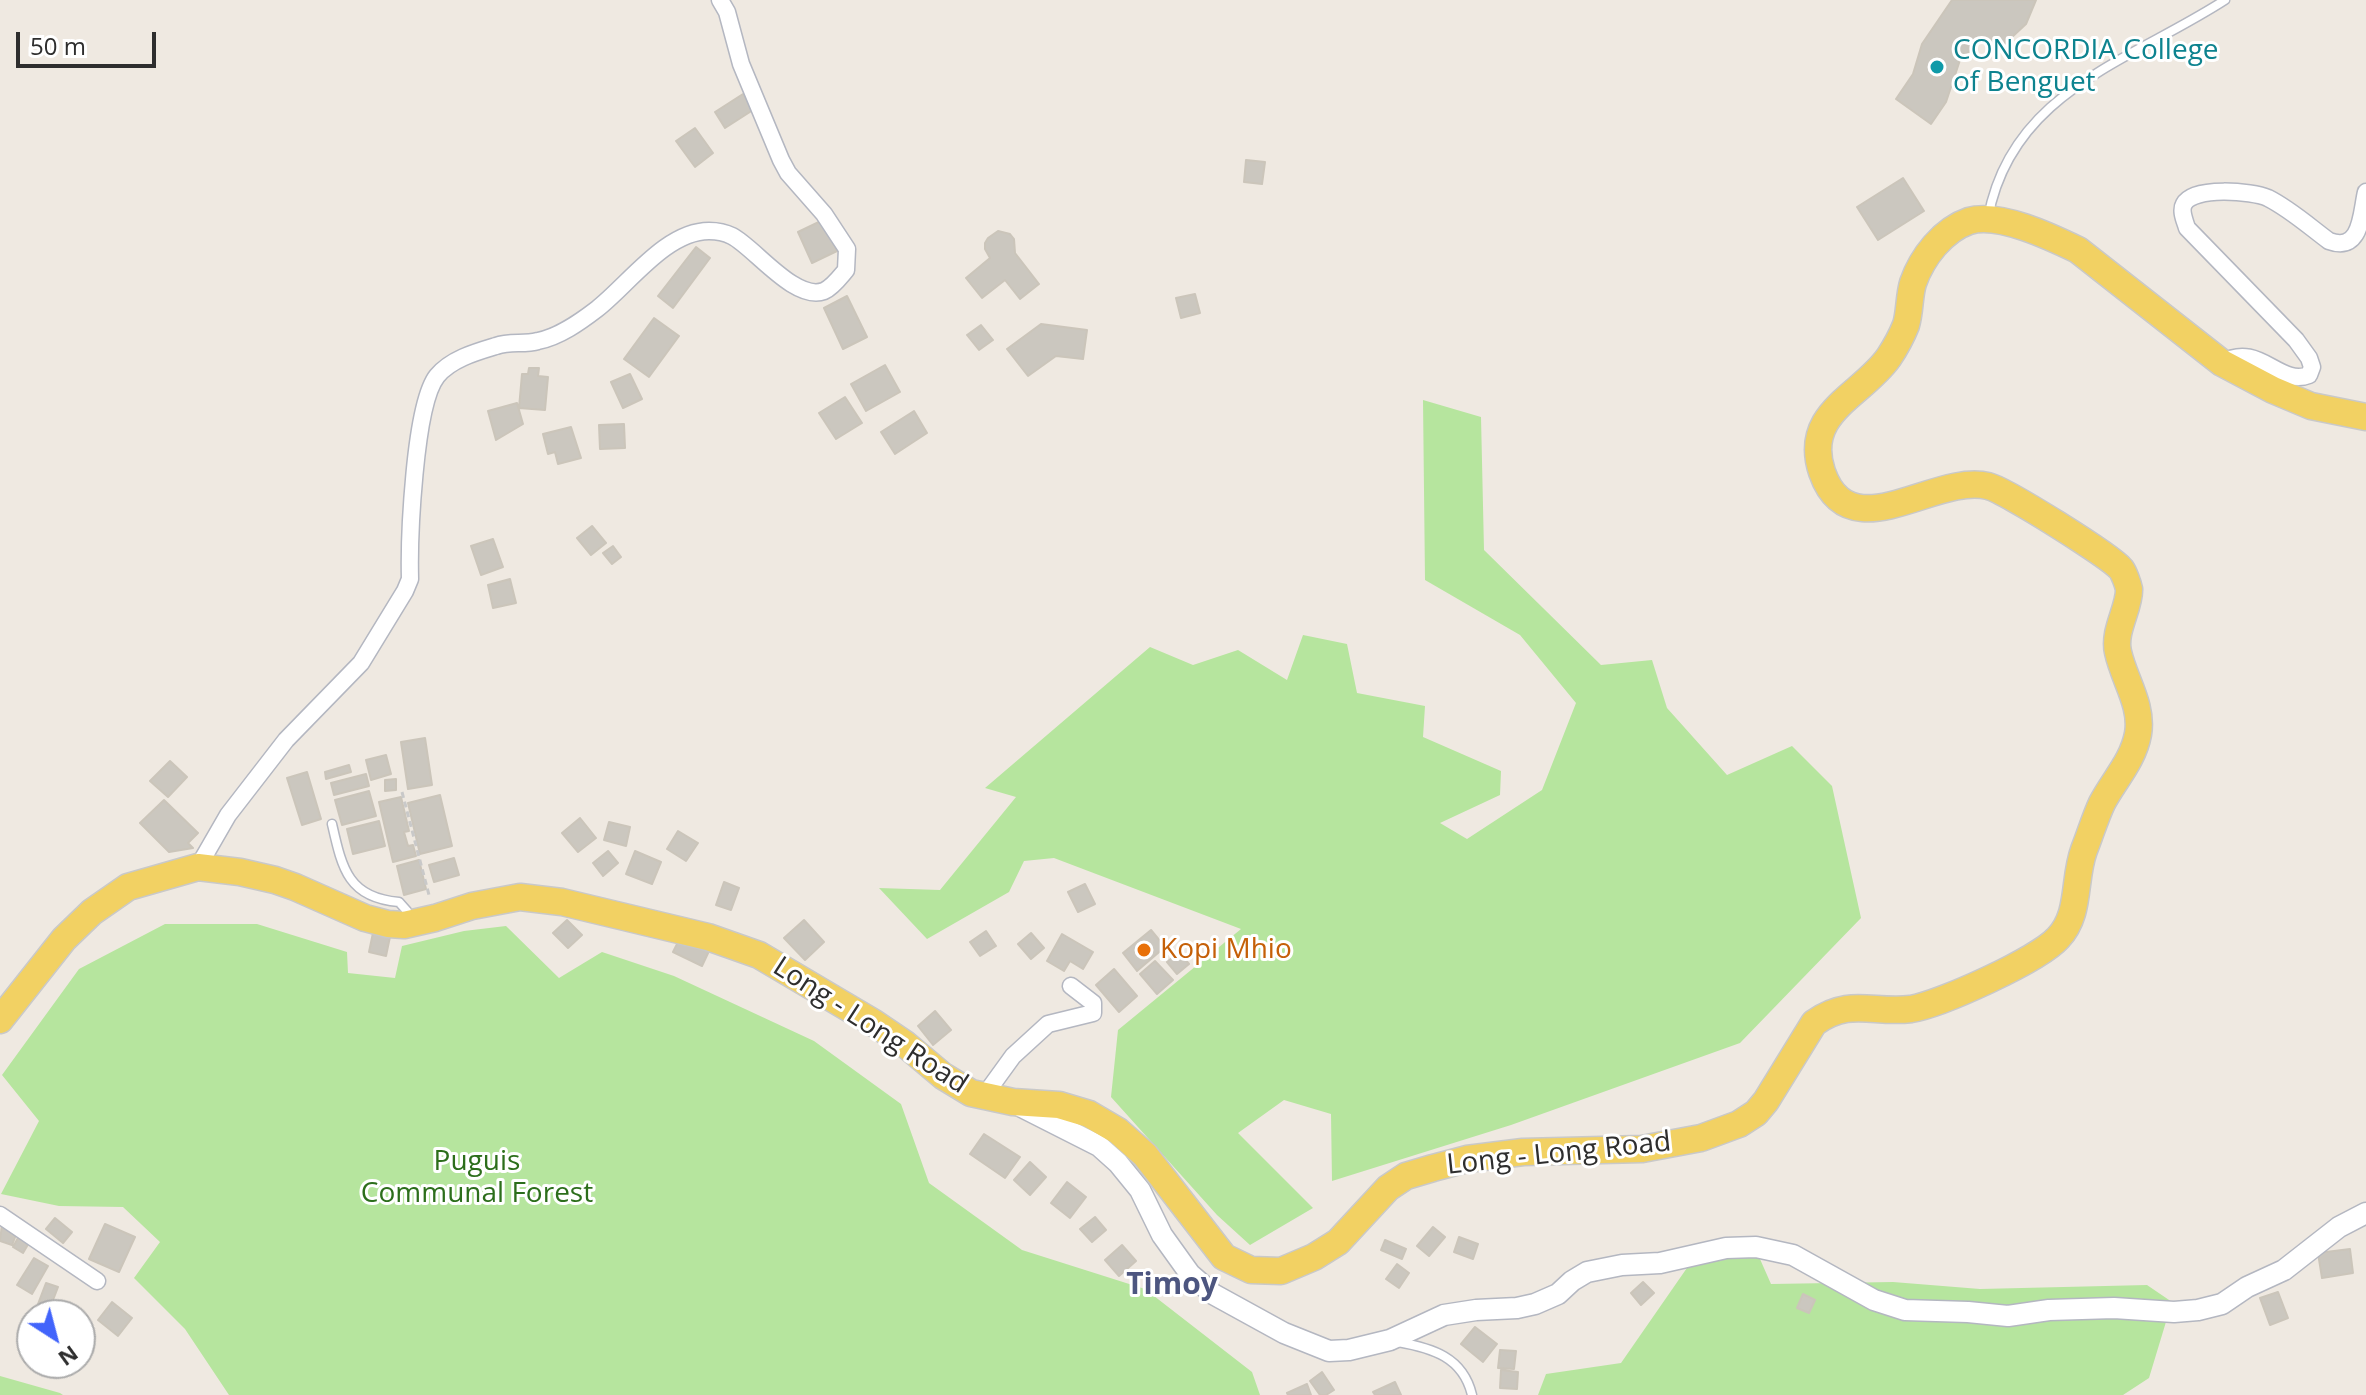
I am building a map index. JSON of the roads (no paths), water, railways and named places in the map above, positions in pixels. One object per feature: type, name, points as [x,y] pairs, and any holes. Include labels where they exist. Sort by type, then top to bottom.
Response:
[{"type":"main road","name":"Long - Long Road","points":[[0,1020],[64,939],[92,912],[128,887],[198,867],[275,880],[365,918],[388,924],[423,921],[472,906],[520,897],[562,902],[708,937],[759,955],[874,1023],[943,1076],[971,1093],[1013,1102],[1059,1105],[1089,1114],[1118,1131],[1145,1155],[1224,1257],[1251,1270],[1281,1271],[1314,1257],[1338,1242],[1388,1188],[1406,1176],[1467,1159],[1523,1152],[1642,1149],[1701,1138],[1739,1124],[1756,1113],[1766,1101],[1814,1023],[1825,1015],[1848,1007],[1908,1009],[1944,1000],[2042,953],[2060,937],[2073,915],[2081,858],[2101,805],[2128,764],[2138,735],[2140,711],[2117,647],[2129,591],[2123,570],[2100,552],[1991,486],[1967,483],[1885,507],[1862,510],[1844,502],[1828,487],[1821,468],[1818,439],[1832,410],[1888,358],[1906,325],[1913,283],[1926,258],[1942,236],[1968,222],[1988,218]]},
{"type":"main road","points":[[1988,218],[2052,238],[2078,250],[2222,363],[2273,390],[2311,406],[2366,417]]},
{"type":"street","points":[[198,867],[228,815],[286,740],[361,663],[405,591],[410,579],[413,486],[422,419],[439,374],[453,363],[475,353],[507,342],[539,341],[573,327],[669,243],[687,235],[708,231],[734,237],[786,280],[815,292],[823,291],[846,270],[847,249],[781,160],[741,64],[727,12],[720,0]]},
{"type":"street","points":[[2222,363],[2240,356],[2252,356],[2291,376],[2302,378],[2309,375],[2312,367],[2296,340],[2187,228],[2182,213],[2184,204],[2191,197],[2219,192],[2263,196],[2338,244],[2345,243],[2359,232],[2366,192]]},
{"type":"street","points":[[984,1096],[1013,1056],[1048,1024],[1093,1013],[1093,1003],[1071,986]]},
{"type":"street","points":[[1013,1102],[1099,1146],[1118,1163],[1140,1190],[1162,1235],[1190,1274],[1213,1294],[1284,1333],[1329,1351],[1349,1350],[1390,1340],[1444,1315],[1535,1304],[1558,1294],[1587,1272],[1622,1265],[1660,1263],[1726,1248],[1756,1247],[1793,1255],[1874,1300],[1905,1310],[2008,1316],[2049,1310],[2198,1310],[2222,1304],[2247,1287],[2284,1270],[2339,1227],[2366,1213]]},
{"type":"street","points":[[0,1215],[97,1281]]},
{"type":"lane","points":[[1988,218],[1993,191],[2016,145],[2066,93],[2225,0]]},
{"type":"lane","points":[[332,824],[339,856],[353,883],[362,892],[399,902],[423,921]]},
{"type":"lane","points":[[1390,1340],[1437,1351],[1453,1361],[1472,1395]]},
{"type":"place","name":"CONCORDIA College of Benguet","points":[[1937,67]]},
{"type":"place","name":"Kopi Mhio","points":[[1144,950]]},
{"type":"district","name":"Timoy","points":[[1172,1285]]},
{"type":"park label","name":"Puguis Communal Forest","points":[[477,1178]]}]
